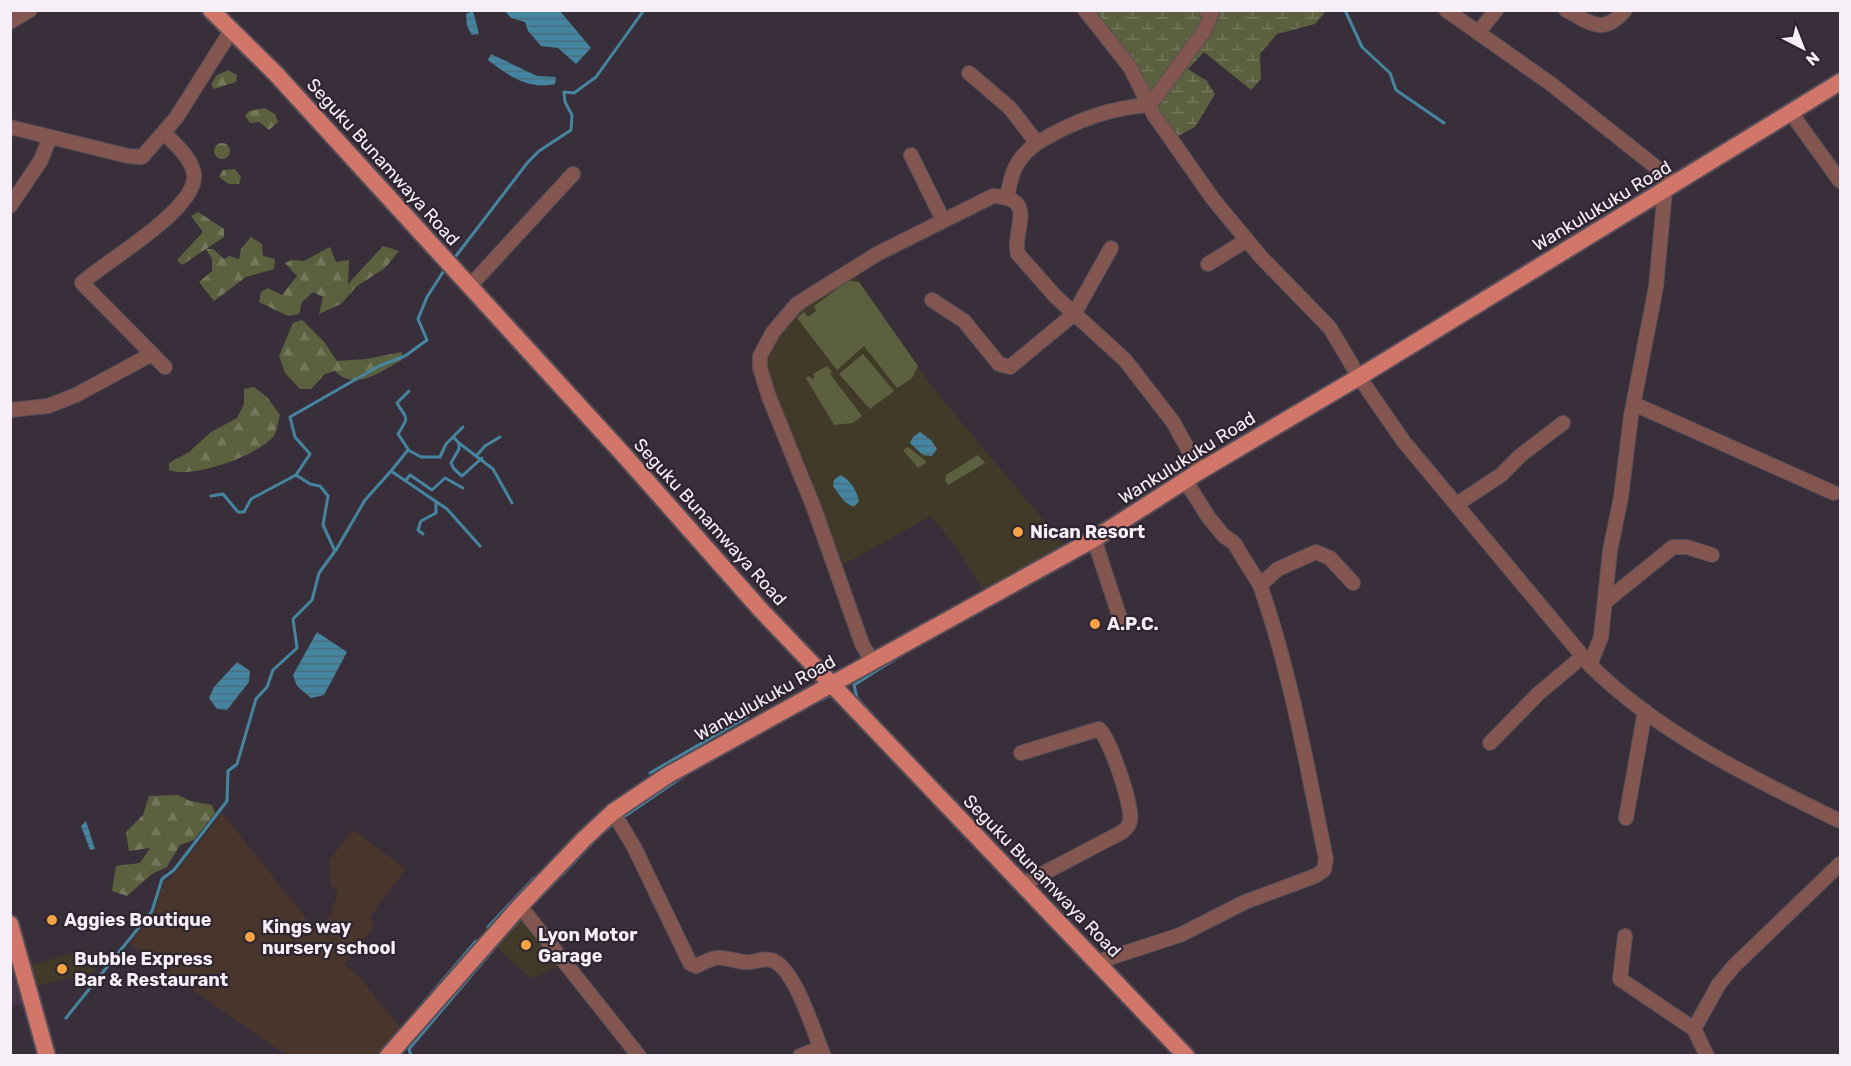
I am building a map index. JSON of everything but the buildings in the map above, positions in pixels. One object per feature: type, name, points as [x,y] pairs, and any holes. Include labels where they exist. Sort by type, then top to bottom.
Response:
[{"type":"main road","name":"Seguku Bunamwaya Road","points":[[211,10],[276,74],[759,608],[1186,1056]]},
{"type":"main road","name":"Wankulukuku Road","points":[[391,1055],[520,906],[613,812],[708,751],[1094,539],[1185,480],[1359,377],[1840,82]]},
{"type":"main road","points":[[11,926],[47,1056]]},
{"type":"street","points":[[10,22],[30,10]]},
{"type":"street","points":[[1085,10],[1130,67],[1150,105],[1213,199],[1247,240],[1330,327],[1359,377],[1404,442],[1587,660],[1608,682],[1645,711],[1727,762],[1840,821]]},
{"type":"street","points":[[1150,105],[1204,31],[1212,14],[1206,10]]},
{"type":"street","points":[[1446,10],[1551,84],[1671,187],[1656,287],[1634,404],[1621,497],[1610,551],[1601,638],[1587,660],[1538,694],[1490,743]]},
{"type":"street","points":[[1478,33],[1496,10]]},
{"type":"street","points":[[1566,10],[1595,25],[1602,26],[1616,21],[1626,10]]},
{"type":"street","points":[[10,127],[137,158],[149,151],[165,134],[231,31]]},
{"type":"street","points":[[969,74],[1010,108],[1037,143]]},
{"type":"street","points":[[1007,198],[1014,166],[1019,158],[1037,143],[1074,122],[1130,106],[1150,105]]},
{"type":"street","points":[[1791,113],[1840,181]]},
{"type":"street","points":[[165,134],[179,148],[193,170],[191,190],[173,212],[82,283],[165,367]]},
{"type":"street","points":[[10,206],[41,160],[50,137]]},
{"type":"street","points":[[911,155],[943,220]]},
{"type":"street","points":[[470,286],[573,174]]},
{"type":"street","points":[[872,661],[862,644],[814,508],[769,397],[760,368],[760,356],[773,332],[797,304],[877,254],[993,196],[1007,198],[1015,204],[1022,217],[1018,254],[1074,314],[1125,360],[1173,422],[1200,471]]},
{"type":"street","points":[[1208,264],[1247,240]]},
{"type":"street","points":[[932,300],[964,321],[1003,367],[1012,366],[1074,314],[1111,248]]},
{"type":"street","points":[[10,410],[48,406],[76,395],[152,354]]},
{"type":"street","points":[[1634,404],[1834,494]]},
{"type":"street","points":[[1457,504],[1501,475],[1521,454],[1563,423]]},
{"type":"street","points":[[1097,962],[1180,935],[1245,902],[1315,876],[1326,865],[1302,741],[1288,689],[1278,638],[1260,585],[1246,559],[1234,543],[1224,536],[1209,518],[1185,480]]},
{"type":"street","points":[[1094,539],[1122,624]]},
{"type":"street","points":[[1605,602],[1672,547],[1687,547],[1712,555]]},
{"type":"street","points":[[1260,585],[1278,569],[1316,552],[1330,558],[1353,583]]},
{"type":"street","points":[[1626,818],[1645,711]]},
{"type":"street","points":[[1021,753],[1099,729],[1109,742],[1130,813],[1127,827],[1122,832],[1023,884]]},
{"type":"street","points":[[613,812],[634,847],[690,963],[696,966],[715,957],[723,956],[747,963],[765,959],[776,962],[788,973],[822,1052],[800,1056]]},
{"type":"street","points":[[1694,1029],[1719,984],[1734,966],[1840,864]]},
{"type":"street","points":[[520,906],[639,1056]]},
{"type":"street","points":[[1625,936],[1620,979],[1694,1029],[1707,1056]]},
{"type":"shaded area","points":[[854,274],[933,388],[1066,547],[984,592],[957,548],[931,516],[843,565],[813,488],[813,481],[767,376],[767,363],[775,337],[792,316]]},
{"type":"shaded area","name":"Kings way nursery school","points":[[222,813],[317,932],[330,915],[338,892],[330,885],[329,860],[353,830],[406,869],[370,917],[374,928],[344,964],[361,979],[402,1030],[380,1055],[286,1055],[141,954],[130,942],[154,911],[163,882],[171,878]]},
{"type":"shaded area","points":[[521,913],[562,964],[531,979],[493,943]]},
{"type":"shaded area","points":[[11,948],[24,1004],[11,1005]]},
{"type":"shaded area","points":[[88,949],[96,972],[33,987],[27,966]]},
{"type":"green space","points":[[1089,11],[1326,11],[1315,24],[1277,34],[1260,54],[1261,79],[1251,90],[1204,52],[1188,69],[1207,81],[1215,94],[1195,127],[1176,137]]},
{"type":"green space","points":[[228,70],[237,75],[236,82],[214,89],[211,84],[217,75]]},
{"type":"green space","points":[[265,108],[275,114],[278,122],[269,130],[259,122],[250,123],[245,116],[249,111]]},
{"type":"green space","points":[[219,143],[225,143],[230,151],[228,157],[219,159],[214,154],[214,148]]},
{"type":"green space","points":[[235,169],[241,177],[239,184],[229,184],[219,177],[223,170]]},
{"type":"green space","points":[[198,212],[224,229],[224,237],[182,265],[177,260],[203,232],[191,216]]},
{"type":"green space","points":[[251,237],[262,244],[263,256],[275,259],[274,269],[246,277],[214,301],[199,282],[212,271],[212,259],[206,249],[213,249],[224,259],[229,256],[239,259],[241,249]]},
{"type":"green space","points":[[383,246],[399,251],[385,268],[357,286],[341,304],[319,314],[323,297],[313,292],[302,302],[299,314],[288,316],[259,302],[261,292],[268,288],[282,295],[297,276],[285,263],[292,260],[304,261],[330,247],[336,262],[349,260],[348,284]]},
{"type":"green space","points":[[848,281],[859,282],[918,366],[912,378],[897,388],[864,346],[837,370],[797,318],[804,312],[808,317],[816,311],[814,306]]},
{"type":"green space","points":[[302,320],[325,343],[337,361],[366,359],[402,352],[402,360],[368,378],[351,380],[335,371],[325,374],[311,389],[300,389],[285,373],[279,356],[293,323]]},
{"type":"green space","points":[[863,354],[894,391],[870,409],[839,374]]},
{"type":"green space","points":[[827,366],[832,372],[830,374],[862,416],[853,423],[834,425],[806,378],[809,376],[812,379],[815,377],[813,374]]},
{"type":"green space","points":[[254,387],[267,397],[280,415],[273,437],[253,451],[224,464],[193,471],[169,470],[169,463],[189,452],[211,432],[237,418],[244,404],[244,389]]},
{"type":"green space","points":[[908,447],[927,462],[918,468],[903,450]]},
{"type":"green space","points":[[978,455],[985,463],[948,485],[946,475]]},
{"type":"green space","points":[[178,795],[190,801],[212,805],[215,813],[194,840],[180,845],[167,867],[152,874],[127,896],[112,891],[116,866],[140,863],[150,848],[129,851],[126,832],[143,815],[149,796]]},
{"type":"water","points":[[473,11],[479,34],[472,35],[467,26],[466,14]]},
{"type":"water","points":[[505,11],[560,11],[591,48],[576,64],[558,48],[541,46],[528,31],[525,22],[511,18]]},
{"type":"water","points":[[491,54],[537,76],[556,77],[555,84],[536,85],[519,80],[488,60]]},
{"type":"water","points":[[920,432],[931,440],[937,449],[932,456],[923,455],[910,443],[913,437]]},
{"type":"water","points":[[840,475],[850,482],[857,493],[859,501],[854,507],[845,501],[833,486],[834,480]]},
{"type":"water","points":[[317,632],[347,652],[324,695],[311,698],[297,686],[293,675]]},
{"type":"water","points":[[237,662],[250,671],[249,682],[227,710],[217,709],[209,698],[214,687]]},
{"type":"water","points":[[86,821],[95,849],[90,850],[81,826]]},
{"type":"waterway","points":[[456,256],[528,162],[539,151],[571,130],[572,115],[565,102],[564,92],[574,93],[596,77],[644,10]]},
{"type":"waterway","points":[[1345,10],[1362,47],[1390,73],[1396,90],[1444,123]]},
{"type":"waterway","points":[[66,1018],[152,911],[162,879],[174,870],[227,801],[228,771],[237,764],[256,699],[267,687],[273,670],[297,648],[293,619],[312,600],[319,573],[335,551],[323,525],[328,496],[320,486],[310,484],[296,475],[310,454],[295,437],[290,417],[379,366],[405,356],[427,340],[418,319],[427,297],[443,272]]},
{"type":"waterway","points":[[408,449],[398,434],[406,418],[397,403],[409,391]]},
{"type":"waterway","points":[[391,471],[408,450],[421,457],[440,457],[446,444],[463,427]]},
{"type":"waterway","points":[[453,437],[459,443],[459,449],[451,463],[462,476],[482,458]]},
{"type":"waterway","points":[[477,455],[485,446],[500,437]]},
{"type":"waterway","points":[[459,443],[493,469],[512,503]]},
{"type":"waterway","points":[[336,550],[365,500],[391,471],[447,509],[480,546]]},
{"type":"waterway","points":[[211,496],[223,494],[238,512],[244,512],[251,499],[296,475]]},
{"type":"waterway","points":[[406,480],[410,475],[432,490],[445,478],[463,488]]},
{"type":"waterway","points":[[423,534],[418,530],[421,521],[436,513],[436,502]]},
{"type":"waterway","points":[[877,720],[857,698],[854,685],[903,654]]},
{"type":"waterway","points":[[813,704],[833,694]]},
{"type":"waterway","points":[[650,773],[747,717]]},
{"type":"waterway","points":[[625,816],[685,775]]},
{"type":"waterway","points":[[600,835],[613,824]]},
{"type":"waterway","points":[[562,875],[593,842]]},
{"type":"waterway","points":[[488,927],[534,878]]},
{"type":"waterway","points":[[540,897],[556,881]]},
{"type":"waterway","points":[[510,930],[522,917]]},
{"type":"waterway","points":[[411,1056],[409,1049],[502,939]]},
{"type":"waterway","points":[[403,1027],[476,941]]},
{"type":"place","name":"Nican Resort","points":[[1018,532]]},
{"type":"place","name":"A.P.C.","points":[[1095,624]]},
{"type":"place","name":"Aggies Boutique","points":[[52,920]]},
{"type":"place","name":"Kings way nursery school","points":[[250,937]]},
{"type":"place","name":"Lyon Motor Garage","points":[[526,945]]},
{"type":"place","name":"Bubble Express Bar & Restaurant","points":[[62,969]]}]
